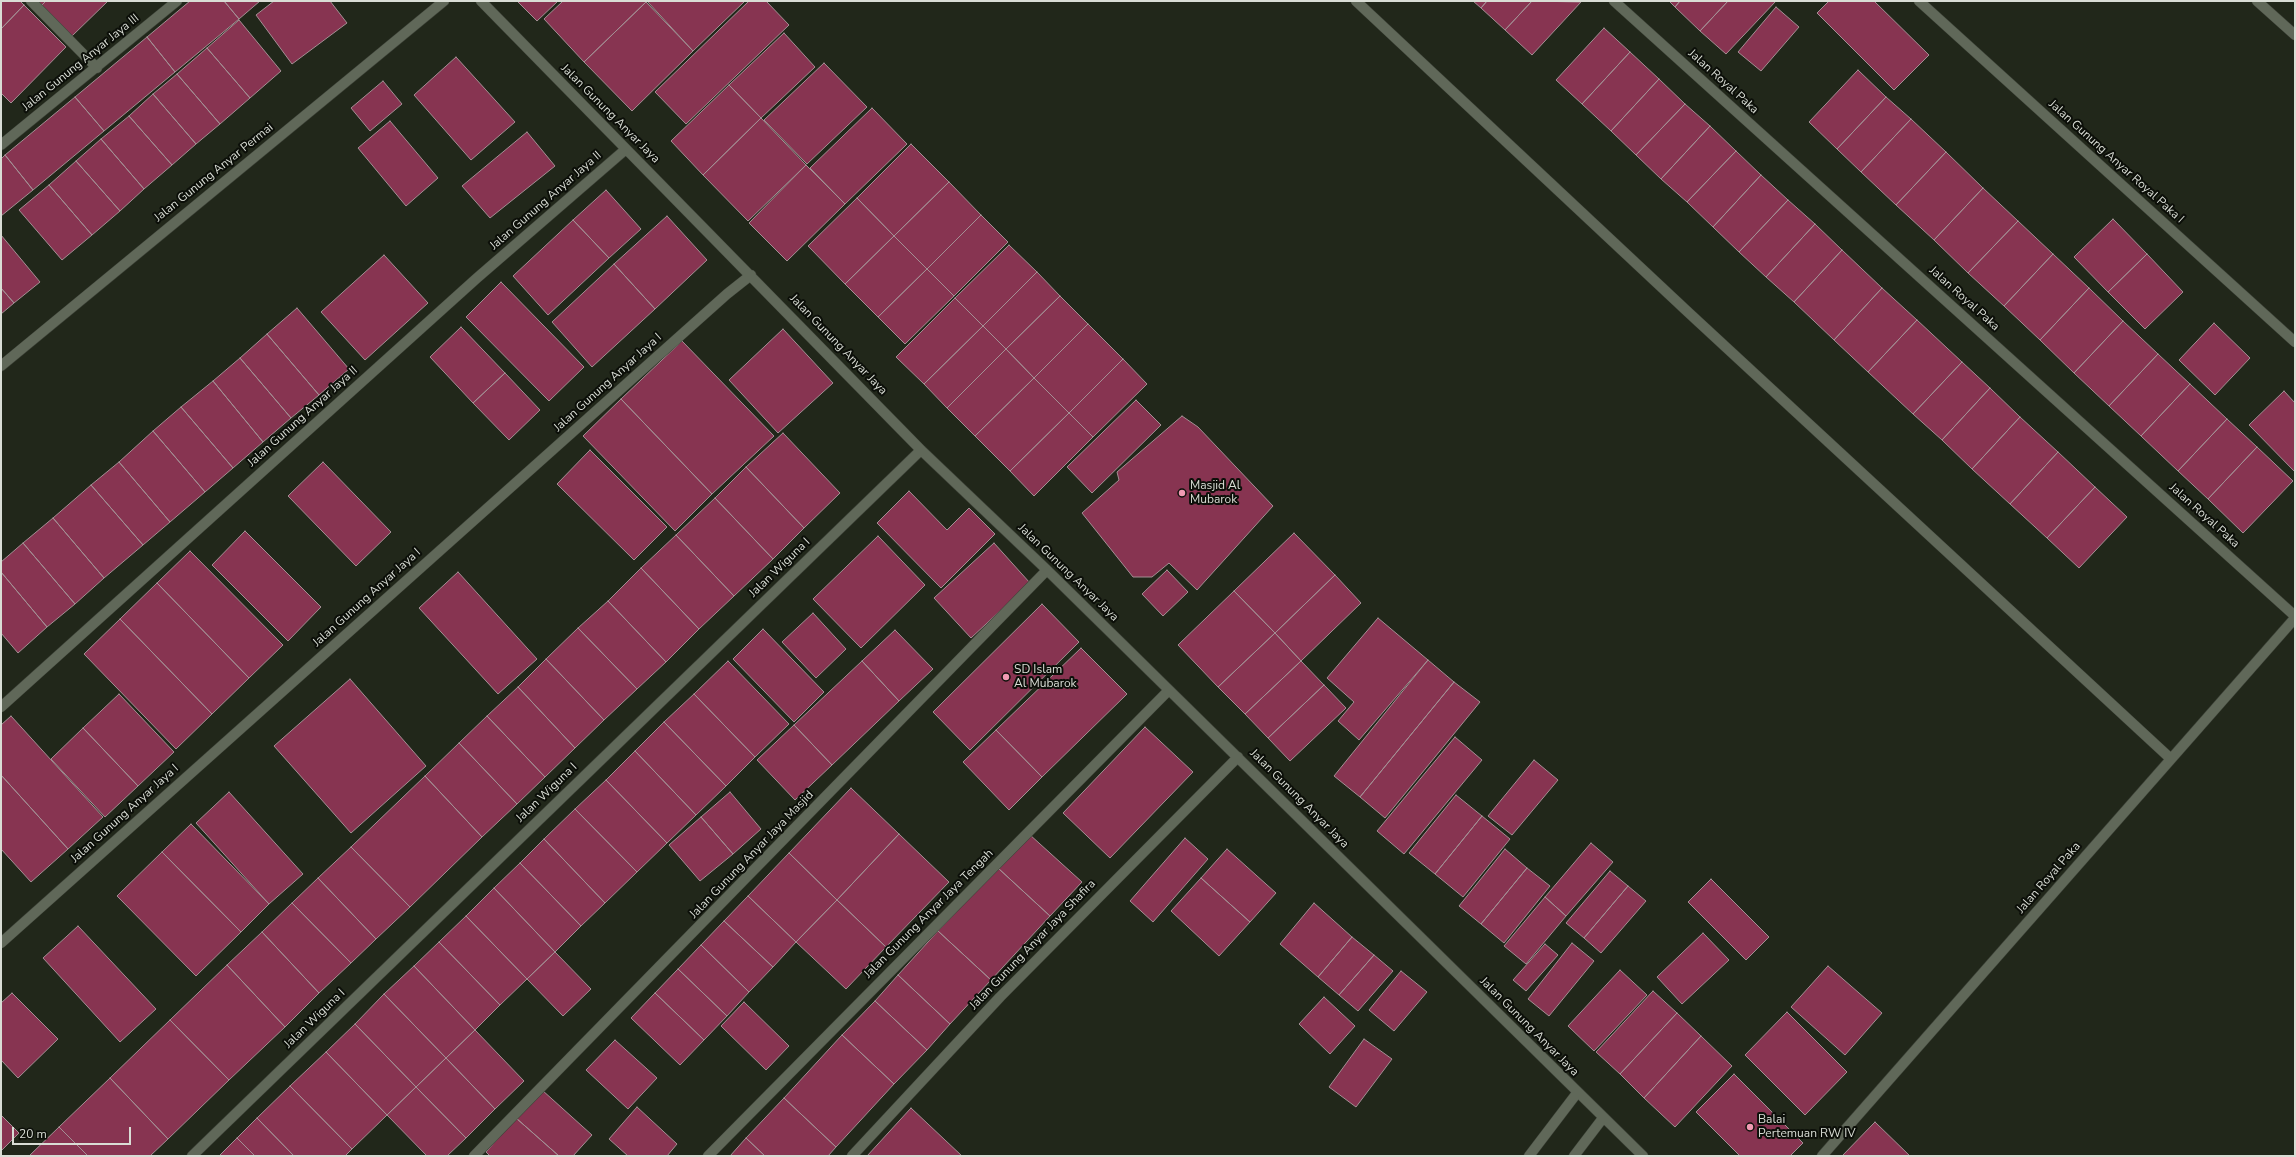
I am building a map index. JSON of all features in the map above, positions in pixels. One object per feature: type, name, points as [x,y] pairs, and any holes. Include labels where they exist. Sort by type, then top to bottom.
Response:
[{"type":"street","points":[[31,1],[97,68]]},
{"type":"street","name":"Jalan Gunung Anyar Jaya III","points":[[1,145],[177,1]]},
{"type":"street","name":"Jalan Gunung Anyar Permai","points":[[1,366],[444,1]]},
{"type":"street","name":"Jalan Gunung Anyar Jaya","points":[[481,1],[921,450],[1170,690],[1577,1093],[1643,1156]]},
{"type":"street","points":[[1356,1],[1689,313],[2170,759]]},
{"type":"street","name":"Jalan Royal Paka","points":[[1614,1],[2295,617],[1822,1156]]},
{"type":"street","name":"Jalan Gunung Anyar Royal Paka I","points":[[1919,1],[2295,342]]},
{"type":"street","points":[[2257,1],[2295,35]]},
{"type":"street","name":"Jalan Gunung Anyar Jaya II","points":[[1,707],[477,278],[626,149]]},
{"type":"street","name":"Jalan Gunung Anyar Jaya I","points":[[1,943],[727,294],[751,275]]},
{"type":"street","name":"Jalan Wiguna I","points":[[192,1156],[921,450]]},
{"type":"street","name":"Jalan Gunung Anyar Jaya Masjid","points":[[474,1156],[1047,570]]},
{"type":"street","name":"Jalan Gunung Anyar Jaya Tengah","points":[[708,1156],[1170,690]]},
{"type":"street","name":"Jalan Gunung Anyar Jaya Shafira","points":[[852,1156],[1000,997],[1238,757]]},
{"type":"street","points":[[1529,1156],[1577,1093]]},
{"type":"street","points":[[1574,1156],[1603,1118]]},
{"type":"building","points":[[1,1],[20,1],[24,5],[1,29]]},
{"type":"building","points":[[38,1],[46,1],[42,5]]},
{"type":"building","points":[[46,1],[108,1],[72,36],[42,5]]},
{"type":"building","points":[[190,1],[224,1],[239,19],[175,72],[147,37]]},
{"type":"building","points":[[224,1],[260,1],[239,19]]},
{"type":"building","points":[[274,1],[330,1],[347,23],[292,64],[256,15]]},
{"type":"building","points":[[517,1],[558,1],[537,21]]},
{"type":"building","points":[[563,1],[646,2],[584,62],[544,19]]},
{"type":"building","points":[[647,1],[745,1],[693,51]]},
{"type":"building","points":[[749,1],[766,1],[789,25],[686,124],[655,92]]},
{"type":"building","points":[[1473,1],[1487,1],[1481,8]]},
{"type":"building","points":[[1487,1],[1532,1],[1505,30],[1481,8]]},
{"type":"building","points":[[1532,1],[1581,2],[1532,55],[1505,30]]},
{"type":"building","points":[[1669,1],[1680,1],[1675,7]]},
{"type":"building","points":[[1680,1],[1728,1],[1700,31],[1675,7]]},
{"type":"building","points":[[1728,1],[1776,1],[1726,54],[1700,31]]},
{"type":"building","points":[[1829,1],[1874,1],[1929,55],[1894,90],[1817,13]]},
{"type":"building","points":[[646,2],[693,51],[632,111],[584,62]]},
{"type":"building","points":[[24,5],[66,47],[11,103],[1,93],[1,29]]},
{"type":"building","points":[[1776,7],[1799,27],[1761,71],[1738,52]]},
{"type":"building","points":[[239,20],[281,71],[250,98],[207,48]]},
{"type":"building","points":[[1604,28],[1630,52],[1582,104],[1556,80]]},
{"type":"building","points":[[784,33],[815,67],[761,118],[729,85]]},
{"type":"building","points":[[147,37],[175,72],[104,131],[75,97]]},
{"type":"building","points":[[207,48],[250,98],[220,124],[177,74]]},
{"type":"building","points":[[1630,52],[1659,79],[1611,131],[1582,104]]},
{"type":"building","points":[[456,57],[515,122],[471,160],[414,95]]},
{"type":"building","points":[[824,63],[867,107],[807,164],[764,120]]},
{"type":"building","points":[[1858,70],[1886,97],[1837,149],[1809,122]]},
{"type":"building","points":[[177,74],[220,124],[196,144],[153,94]]},
{"type":"building","points":[[1659,79],[1685,104],[1636,155],[1611,131]]},
{"type":"building","points":[[383,81],[402,104],[370,131],[351,108]]},
{"type":"building","points":[[729,85],[761,118],[703,175],[671,141]]},
{"type":"building","points":[[153,94],[196,144],[172,165],[129,116]]},
{"type":"building","points":[[75,97],[104,131],[33,190],[5,155]]},
{"type":"building","points":[[1886,97],[1911,119],[1861,172],[1837,149]]},
{"type":"building","points":[[1685,104],[1710,126],[1661,179],[1636,155]]},
{"type":"building","points":[[872,108],[907,144],[845,204],[810,168]]},
{"type":"building","points":[[129,116],[172,165],[144,189],[101,139]]},
{"type":"building","points":[[761,118],[806,165],[748,221],[703,175]]},
{"type":"building","points":[[1911,119],[1946,152],[1896,205],[1861,172]]},
{"type":"building","points":[[390,121],[438,178],[406,206],[358,148]]},
{"type":"building","points":[[1710,126],[1736,151],[1687,202],[1661,179]]},
{"type":"building","points":[[527,132],[555,166],[490,218],[462,186]]},
{"type":"building","points":[[101,139],[144,189],[120,211],[76,161]]},
{"type":"building","points":[[911,144],[949,182],[894,236],[857,198]]},
{"type":"building","points":[[1736,151],[1761,175],[1713,227],[1687,202]]},
{"type":"building","points":[[1946,152],[1983,188],[1934,240],[1896,205]]},
{"type":"building","points":[[5,155],[33,190],[1,216],[1,159]]},
{"type":"building","points":[[76,161],[120,211],[92,235],[49,185]]},
{"type":"building","points":[[806,165],[845,204],[787,261],[749,223]]},
{"type":"building","points":[[1761,175],[1788,200],[1739,252],[1713,227]]},
{"type":"building","points":[[949,182],[981,215],[927,269],[894,236]]},
{"type":"building","points":[[49,185],[92,235],[62,260],[19,210]]},
{"type":"building","points":[[1983,188],[2018,221],[1968,273],[1934,240]]},
{"type":"building","points":[[606,190],[641,229],[609,258],[573,220]]},
{"type":"building","points":[[857,198],[894,236],[845,284],[808,246]]},
{"type":"building","points":[[1788,200],[1815,224],[1766,277],[1739,252]]},
{"type":"building","points":[[981,215],[1008,242],[954,296],[927,269]]},
{"type":"building","points":[[667,216],[707,260],[655,309],[614,264]]},
{"type":"building","points":[[2113,219],[2147,254],[2108,292],[2074,257]]},
{"type":"building","points":[[573,220],[609,258],[548,315],[513,276]]},
{"type":"building","points":[[2018,221],[2053,254],[2004,306],[1968,273]]},
{"type":"building","points":[[1815,224],[1842,250],[1794,302],[1766,277]]},
{"type":"building","points":[[1,235],[40,282],[14,303],[1,288]]},
{"type":"building","points":[[894,236],[927,269],[878,317],[845,284]]},
{"type":"building","points":[[1009,245],[1037,272],[983,326],[955,298]]},
{"type":"building","points":[[1842,250],[1882,288],[1834,340],[1794,302]]},
{"type":"building","points":[[2053,254],[2089,288],[2040,340],[2004,306]]},
{"type":"building","points":[[2147,254],[2183,292],[2145,329],[2108,292]]},
{"type":"building","points":[[384,255],[428,303],[365,360],[321,312]]},
{"type":"building","points":[[614,264],[655,309],[592,367],[552,322]]},
{"type":"building","points":[[927,269],[954,296],[905,344],[878,317]]},
{"type":"building","points":[[1037,272],[1060,296],[1006,349],[983,326]]},
{"type":"building","points":[[501,282],[584,367],[549,401],[466,317]]},
{"type":"building","points":[[1,288],[14,303],[1,314]]},
{"type":"building","points":[[1882,288],[1917,320],[1868,372],[1834,340]]},
{"type":"building","points":[[2089,288],[2123,321],[2074,373],[2040,340]]},
{"type":"building","points":[[1060,296],[1088,324],[1034,378],[1006,349]]},
{"type":"building","points":[[955,298],[983,326],[924,384],[896,357]]},
{"type":"building","points":[[297,308],[349,369],[319,395],[267,334]]},
{"type":"building","points":[[1917,320],[1962,362],[1913,414],[1868,372]]},
{"type":"building","points":[[2123,321],[2158,354],[2109,406],[2074,373]]},
{"type":"building","points":[[2214,323],[2250,358],[2215,395],[2179,360]]},
{"type":"building","points":[[1088,324],[1123,359],[1069,413],[1034,378]]},
{"type":"building","points":[[983,326],[1006,349],[947,408],[924,384]]},
{"type":"building","points":[[461,327],[505,373],[473,403],[430,357]]},
{"type":"building","points":[[783,329],[833,383],[778,433],[729,380]]},
{"type":"building","points":[[267,334],[319,395],[291,418],[240,358]]},
{"type":"building","points":[[682,341],[774,436],[712,494],[621,399]]},
{"type":"building","points":[[1006,349],[1034,378],[975,436],[947,408]]},
{"type":"building","points":[[2158,354],[2190,384],[2141,436],[2109,406]]},
{"type":"building","points":[[240,358],[291,418],[263,442],[213,381]]},
{"type":"building","points":[[1123,359],[1147,384],[1093,437],[1069,413]]},
{"type":"building","points":[[1962,362],[1990,388],[1942,440],[1913,414]]},
{"type":"building","points":[[505,373],[540,410],[509,440],[473,403]]},
{"type":"building","points":[[1034,378],[1069,413],[1010,471],[975,436]]},
{"type":"building","points":[[213,381],[263,442],[233,468],[181,407]]},
{"type":"building","points":[[2190,384],[2227,419],[2178,471],[2141,436]]},
{"type":"building","points":[[1990,388],[2020,417],[1972,469],[1942,440]]},
{"type":"building","points":[[2284,391],[2295,403],[2295,472],[2249,425]]},
{"type":"building","points":[[621,399],[712,494],[675,531],[583,436]]},
{"type":"building","points":[[1136,400],[1161,425],[1092,493],[1067,467]]},
{"type":"building","points":[[181,407],[233,468],[205,492],[153,431]]},
{"type":"building","points":[[1069,413],[1093,437],[1034,496],[1010,471]]},
{"type":"building","name":"Masjid Al Mubarok","points":[[1182,416],[1198,427],[1273,506],[1197,590],[1169,563],[1152,577],[1133,577],[1082,513],[1119,480],[1117,472]]},
{"type":"building","points":[[2020,417],[2058,452],[2010,504],[1972,469]]},
{"type":"building","points":[[2227,419],[2257,447],[2208,499],[2178,471]]},
{"type":"building","points":[[153,431],[205,492],[170,522],[119,462]]},
{"type":"building","points":[[783,433],[840,493],[804,528],[746,467]]},
{"type":"building","points":[[2257,447],[2293,481],[2243,533],[2208,499]]},
{"type":"building","points":[[590,450],[667,527],[634,560],[557,484]]},
{"type":"building","points":[[2058,452],[2095,487],[2047,538],[2010,504]]},
{"type":"building","points":[[119,462],[170,522],[143,545],[91,485]]},
{"type":"building","points":[[323,462],[391,532],[356,566],[288,496]]},
{"type":"building","points":[[746,467],[804,528],[773,559],[715,498]]},
{"type":"building","points":[[91,485],[143,545],[104,578],[53,518]]},
{"type":"building","points":[[2095,487],[2127,517],[2079,568],[2047,538]]},
{"type":"building","points":[[909,491],[947,530],[969,508],[995,534],[941,588],[877,523]]},
{"type":"building","points":[[715,498],[773,559],[734,596],[676,535]]},
{"type":"building","points":[[53,518],[104,578],[75,604],[23,543]]},
{"type":"building","points":[[245,531],[321,607],[288,641],[212,565]]},
{"type":"building","points":[[1294,533],[1335,575],[1275,633],[1234,591]]},
{"type":"building","points":[[676,535],[734,596],[699,629],[641,568]]},
{"type":"building","points":[[878,536],[925,585],[861,648],[813,599]]},
{"type":"building","points":[[23,543],[75,604],[47,627],[1,572],[1,562]]},
{"type":"building","points":[[994,543],[1030,583],[971,638],[934,598]]},
{"type":"building","points":[[190,551],[283,645],[249,678],[157,583]]},
{"type":"building","points":[[641,568],[699,629],[666,662],[608,601]]},
{"type":"building","points":[[1167,570],[1188,592],[1163,616],[1142,594]]},
{"type":"building","points":[[1,572],[47,627],[18,653],[1,633]]},
{"type":"building","points":[[458,572],[537,659],[498,694],[419,608]]},
{"type":"building","points":[[1335,575],[1361,603],[1301,661],[1275,633]]},
{"type":"building","points":[[157,583],[249,678],[212,714],[120,619]]},
{"type":"building","points":[[1234,591],[1275,633],[1218,687],[1178,645]]},
{"type":"building","points":[[608,601],[666,662],[637,689],[578,628]]},
{"type":"building","name":"SD Islam Al Mubarok","points":[[1042,604],[1079,642],[970,750],[933,712]]},
{"type":"building","points":[[813,613],[846,649],[816,678],[782,642]]},
{"type":"building","points":[[1378,618],[1428,660],[1359,740],[1338,721],[1354,702],[1327,678]]},
{"type":"building","points":[[120,619],[212,714],[176,749],[84,654]]},
{"type":"building","points":[[578,628],[637,689],[604,720],[546,659]]},
{"type":"building","points":[[763,629],[824,692],[794,722],[733,659]]},
{"type":"building","points":[[895,630],[933,669],[899,701],[862,661]]},
{"type":"building","points":[[1275,633],[1301,661],[1245,714],[1218,687]]},
{"type":"building","points":[[1081,648],[1127,694],[1042,777],[996,730]]},
{"type":"building","points":[[546,659],[604,720],[575,748],[518,687]]},
{"type":"building","points":[[1428,660],[1454,682],[1360,797],[1334,776]]},
{"type":"building","points":[[728,661],[789,724],[755,757],[694,694]]},
{"type":"building","points":[[862,661],[899,701],[832,765],[794,725]]},
{"type":"building","points":[[1301,661],[1324,685],[1268,738],[1245,714]]},
{"type":"building","points":[[350,679],[426,766],[351,833],[274,746]]},
{"type":"building","points":[[1454,682],[1480,702],[1385,818],[1360,797]]},
{"type":"building","points":[[1324,685],[1346,708],[1290,761],[1268,738]]},
{"type":"building","points":[[518,687],[575,748],[545,777],[487,716]]},
{"type":"building","points":[[119,694],[174,752],[138,786],[83,728]]},
{"type":"building","points":[[694,694],[755,757],[726,786],[664,722]]},
{"type":"building","points":[[11,716],[103,817],[68,849],[1,775],[1,725]]},
{"type":"building","points":[[487,716],[545,777],[517,804],[459,743]]},
{"type":"building","points":[[664,722],[726,786],[696,815],[635,751]]},
{"type":"building","points":[[794,725],[832,765],[795,800],[757,760]]},
{"type":"building","points":[[1145,727],[1193,772],[1110,858],[1063,813]]},
{"type":"building","points":[[83,728],[138,786],[105,817],[51,759]]},
{"type":"building","points":[[996,730],[1042,777],[1009,810],[963,762]]},
{"type":"building","points":[[1455,737],[1482,760],[1404,854],[1377,831]]},
{"type":"building","points":[[459,743],[517,804],[482,837],[425,776]]},
{"type":"building","points":[[635,751],[696,815],[667,843],[606,780]]},
{"type":"building","points":[[1534,760],[1558,780],[1512,835],[1488,816]]},
{"type":"building","points":[[1,775],[68,849],[31,882],[1,849]]},
{"type":"building","points":[[425,776],[482,837],[410,907],[351,847]]},
{"type":"building","points":[[606,780],[667,843],[637,872],[575,809]]},
{"type":"building","points":[[851,788],[899,834],[837,900],[789,853]]},
{"type":"building","points":[[229,792],[303,874],[269,904],[196,823]]},
{"type":"building","points":[[730,792],[761,829],[733,854],[701,817]]},
{"type":"building","points":[[1456,795],[1482,816],[1435,874],[1409,853]]},
{"type":"building","points":[[575,809],[637,872],[605,903],[544,839]]},
{"type":"building","points":[[1482,816],[1510,839],[1463,897],[1435,874]]},
{"type":"building","points":[[701,817],[733,854],[700,881],[669,845]]},
{"type":"building","points":[[191,824],[269,904],[241,932],[162,852]]},
{"type":"building","points":[[899,834],[949,882],[886,947],[837,900]]},
{"type":"building","points":[[1029,834],[1082,882],[1050,916],[998,868]]},
{"type":"building","points":[[1185,838],[1208,859],[1153,922],[1130,901]]},
{"type":"building","points":[[544,839],[605,903],[581,926],[520,863]]},
{"type":"building","points":[[1591,843],[1613,862],[1566,916],[1545,897]]},
{"type":"building","points":[[351,847],[410,907],[376,939],[318,878]]},
{"type":"building","points":[[1227,849],[1276,893],[1250,922],[1201,878]]},
{"type":"building","points":[[1505,849],[1527,868],[1481,924],[1459,906]]},
{"type":"building","points":[[162,852],[241,932],[196,976],[117,896]]},
{"type":"building","points":[[789,853],[837,900],[796,942],[748,896]]},
{"type":"building","points":[[520,863],[581,926],[555,952],[494,888]]},
{"type":"building","points":[[998,868],[1050,916],[991,980],[938,931]]},
{"type":"building","points":[[1527,868],[1550,886],[1504,943],[1481,924]]},
{"type":"building","points":[[1610,871],[1628,886],[1584,938],[1566,923]]},
{"type":"building","points":[[318,878],[376,939],[351,963],[292,903]]},
{"type":"building","points":[[1201,878],[1250,922],[1219,956],[1171,911]]},
{"type":"building","points":[[1711,879],[1769,937],[1746,960],[1688,902]]},
{"type":"building","points":[[1628,886],[1646,901],[1601,953],[1584,938]]},
{"type":"building","points":[[494,888],[555,952],[527,979],[466,916]]},
{"type":"building","points":[[748,896],[796,942],[773,967],[724,921]]},
{"type":"building","points":[[1545,897],[1566,916],[1526,964],[1504,946]]},
{"type":"building","points":[[837,900],[886,947],[846,989],[796,942]]},
{"type":"building","points":[[292,903],[351,963],[319,993],[262,932]]},
{"type":"building","points":[[1314,903],[1352,937],[1318,977],[1280,944]]},
{"type":"building","points":[[466,916],[527,979],[500,1005],[439,942]]},
{"type":"building","points":[[724,921],[773,967],[749,992],[701,945]]},
{"type":"building","points":[[78,926],[156,1009],[120,1042],[43,958]]},
{"type":"building","points":[[938,931],[991,980],[950,1024],[898,975]]},
{"type":"building","points":[[262,932],[319,993],[285,1027],[227,965]]},
{"type":"building","points":[[1703,933],[1729,960],[1682,1004],[1657,977]]},
{"type":"building","points":[[1352,937],[1374,955],[1339,995],[1318,977]]},
{"type":"building","points":[[439,942],[500,1005],[475,1030],[414,966]]},
{"type":"building","points":[[1572,943],[1594,961],[1549,1016],[1528,999]]},
{"type":"building","points":[[1545,944],[1558,955],[1526,991],[1513,980]]},
{"type":"building","points":[[701,945],[749,992],[727,1016],[678,969]]},
{"type":"building","points":[[555,952],[591,989],[563,1016],[527,979]]},
{"type":"building","points":[[1374,955],[1393,971],[1358,1011],[1339,995]]},
{"type":"building","points":[[227,965],[285,1027],[229,1080],[170,1020]]},
{"type":"building","points":[[414,966],[475,1030],[446,1058],[384,994]]},
{"type":"building","points":[[1828,966],[1882,1013],[1845,1055],[1791,1007]]},
{"type":"building","points":[[678,969],[727,1016],[704,1040],[655,993]]},
{"type":"building","points":[[1620,970],[1647,995],[1594,1051],[1568,1026]]},
{"type":"building","points":[[1401,971],[1427,992],[1394,1031],[1369,1010]]},
{"type":"building","points":[[898,975],[950,1024],[927,1050],[875,1001]]},
{"type":"building","points":[[1653,991],[1677,1013],[1620,1074],[1596,1052]]},
{"type":"building","points":[[12,993],[58,1039],[18,1078],[1,1060],[1,1003]]},
{"type":"building","points":[[655,993],[704,1040],[680,1065],[631,1018]]},
{"type":"building","points":[[384,994],[446,1058],[416,1087],[355,1024]]},
{"type":"building","points":[[1324,997],[1355,1026],[1330,1054],[1299,1024]]},
{"type":"building","points":[[875,1001],[927,1050],[894,1084],[842,1035]]},
{"type":"building","points":[[744,1002],[789,1046],[766,1070],[721,1026]]},
{"type":"building","points":[[1787,1012],[1847,1072],[1805,1115],[1745,1055]]},
{"type":"building","points":[[1677,1013],[1701,1036],[1644,1098],[1620,1074]]},
{"type":"building","points":[[170,1020],[229,1080],[168,1139],[110,1078]]},
{"type":"building","points":[[355,1024],[416,1087],[387,1115],[326,1052]]},
{"type":"building","points":[[475,1030],[524,1081],[495,1109],[446,1058]]},
{"type":"building","points":[[842,1035],[894,1084],[836,1147],[784,1098]]},
{"type":"building","points":[[1701,1036],[1732,1066],[1675,1127],[1644,1098]]},
{"type":"building","points":[[1364,1039],[1392,1059],[1356,1107],[1329,1087]]},
{"type":"building","points":[[615,1040],[657,1078],[628,1109],[586,1070]]},
{"type":"building","points":[[326,1052],[387,1115],[352,1149],[290,1086]]},
{"type":"building","points":[[446,1058],[495,1109],[466,1138],[416,1087]]},
{"type":"building","name":"Balai Pertemuan RW IV","points":[[1734,1074],[1803,1143],[1790,1156],[1740,1156],[1696,1112]]},
{"type":"building","points":[[110,1078],[168,1139],[150,1156],[88,1156],[59,1127]]},
{"type":"building","points":[[290,1086],[352,1149],[345,1156],[294,1156],[257,1118]]},
{"type":"building","points":[[416,1087],[466,1138],[447,1156],[427,1156],[387,1115]]},
{"type":"building","points":[[542,1090],[592,1135],[573,1156],[559,1156],[516,1118]]},
{"type":"building","points":[[784,1098],[836,1147],[828,1156],[765,1156],[746,1138]]},
{"type":"building","points":[[637,1107],[677,1144],[667,1156],[628,1156],[609,1139]]},
{"type":"building","points":[[911,1108],[962,1156],[867,1156]]},
{"type":"building","points":[[1,1115],[19,1133],[1,1151]]},
{"type":"building","points":[[257,1118],[294,1156],[255,1156],[237,1138]]},
{"type":"building","points":[[516,1118],[559,1156],[490,1156],[486,1152]]},
{"type":"building","points":[[1875,1122],[1910,1156],[1842,1156]]},
{"type":"building","points":[[59,1127],[88,1156],[29,1156]]},
{"type":"building","points":[[237,1138],[255,1156],[219,1156]]},
{"type":"building","points":[[746,1138],[765,1156],[730,1156]]},
{"type":"place","name":"Masjid Al Mubarok","points":[[1182,493]]},
{"type":"place","name":"SD Islam Al Mubarok","points":[[1006,677]]},
{"type":"place","name":"Balai Pertemuan RW IV","points":[[1750,1127]]}]
